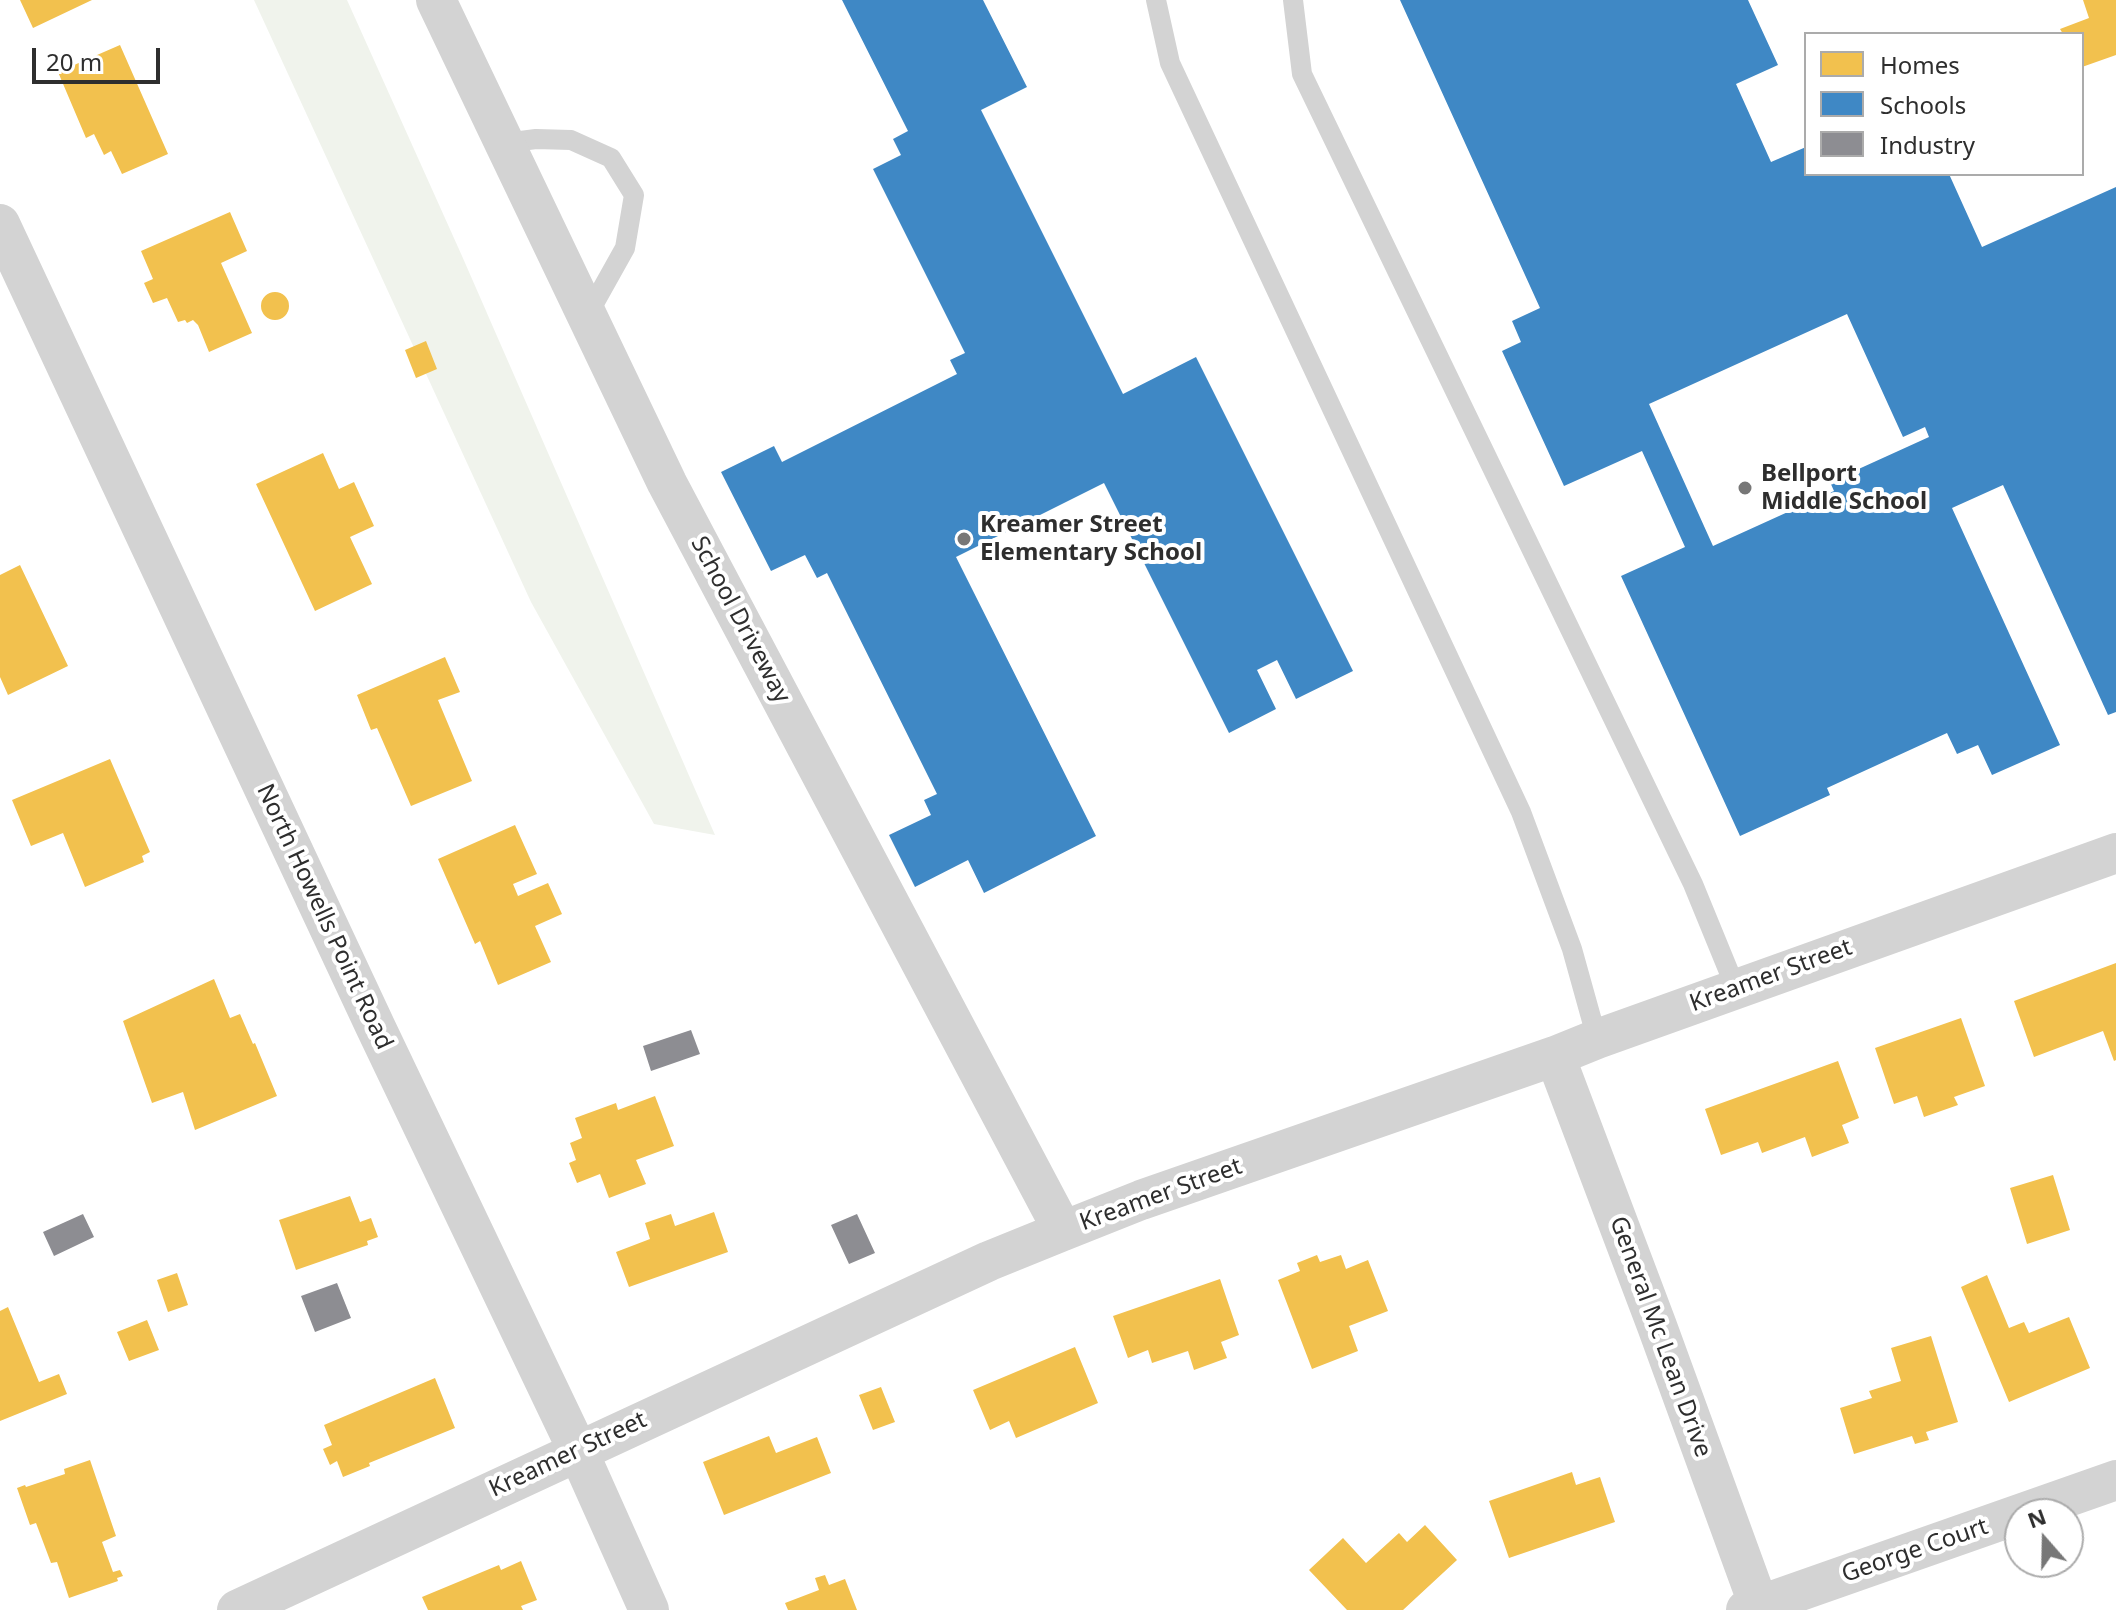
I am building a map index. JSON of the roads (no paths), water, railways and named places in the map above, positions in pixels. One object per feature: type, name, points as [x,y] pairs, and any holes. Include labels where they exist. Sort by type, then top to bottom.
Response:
[{"type":"street","name":"School Driveway","points":[[436,0],[667,483],[1063,1231]]},
{"type":"street","name":"North Howells Point Road","points":[[0,224],[376,1028],[578,1451],[649,1610]]},
{"type":"street","name":"Kreamer Street","points":[[237,1610],[989,1261],[1063,1231],[1141,1200],[1555,1056],[2116,853]]},
{"type":"street","name":"General Mc Lean Drive","points":[[1555,1056],[1657,1326],[1753,1608]]},
{"type":"street","name":"George Court","points":[[1753,1608],[2116,1480]]},
{"type":"lane","points":[[1156,0],[1170,63],[1521,812],[1572,949],[1597,1039]]},
{"type":"lane","points":[[1293,0],[1302,74],[1693,884],[1736,989]]},
{"type":"lane","points":[[505,143],[536,139],[571,140],[611,158],[634,195],[625,248],[587,316]]},
{"type":"place","name":"Bellport Middle School","points":[[1745,488]]},
{"type":"place","name":"Kreamer Street Elementary School","points":[[964,539]]}]
